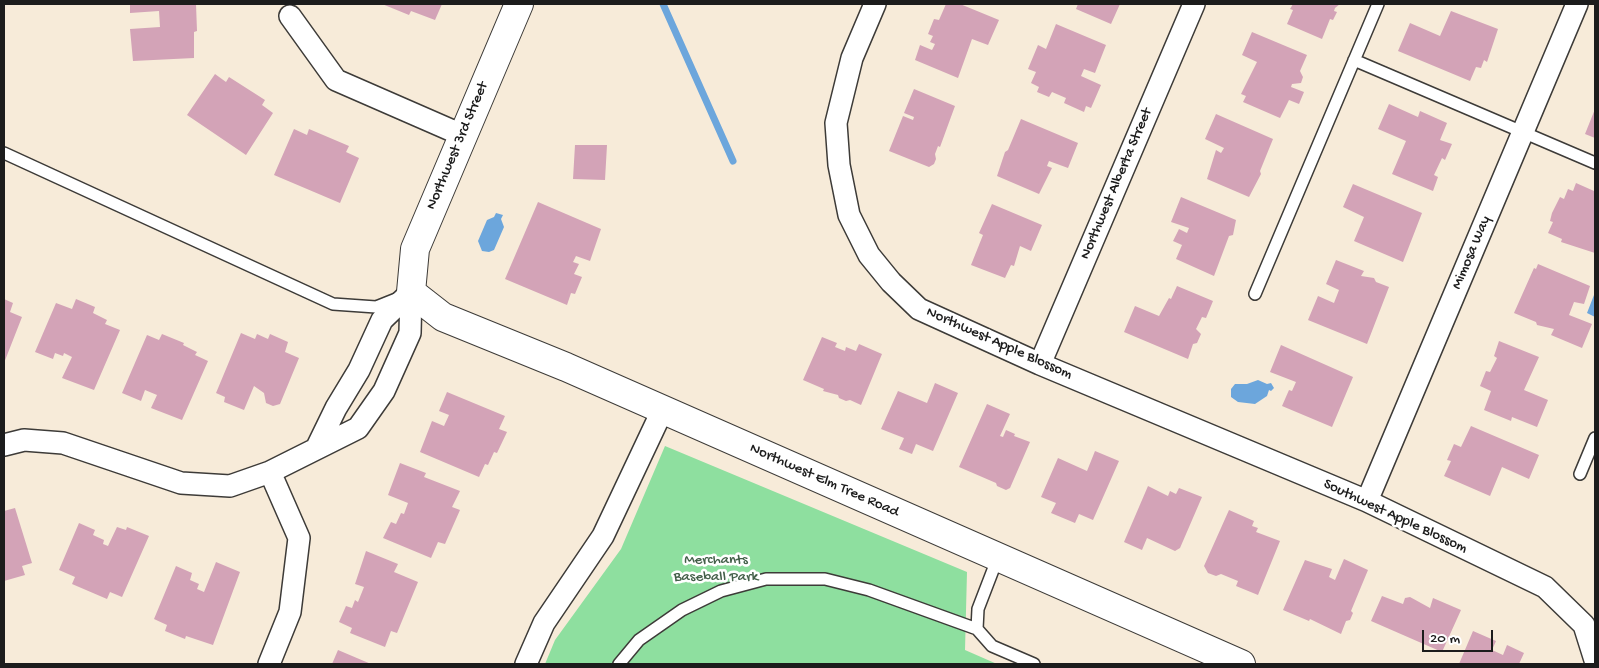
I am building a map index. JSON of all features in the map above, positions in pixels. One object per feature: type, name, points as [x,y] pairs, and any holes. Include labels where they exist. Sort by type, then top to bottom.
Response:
[{"type":"street","name":"Northwest 3rd Street","points":[[411,292],[415,249],[519,4]]},
{"type":"street","name":"Northwest Apple Blossom","points":[[875,4],[852,58],[836,123],[839,165],[849,215],[869,255],[891,282],[919,309],[1040,364],[1159,414]]},
{"type":"street","name":"Northwest Alberta Street","points":[[1040,364],[1194,4]]},
{"type":"street","name":"Mimosa Way","points":[[1367,501],[1577,4]]},
{"type":"street","points":[[290,16],[336,80],[462,136]]},
{"type":"street","points":[[317,446],[358,370],[382,320],[411,292]]},
{"type":"street","points":[[4,446],[24,440],[63,443],[181,483],[230,486],[270,472],[317,446],[358,428],[384,391],[410,333],[411,292]]},
{"type":"street","name":"Northwest Elm Tree Road","points":[[411,292],[443,317],[663,409],[1241,664]]},
{"type":"street","points":[[526,664],[544,622],[603,536],[663,409]]},
{"type":"street","name":"Southwest Apple Blossom","points":[[1159,414],[1367,501],[1545,587],[1584,625],[1595,660]]},
{"type":"street","points":[[269,664],[290,612],[299,538],[270,472]]},
{"type":"lane","points":[[1255,294],[1378,4]]},
{"type":"lane","points":[[1354,60],[1595,163]]},
{"type":"lane","points":[[4,153],[333,304],[376,307],[411,292]]},
{"type":"lane","points":[[1580,474],[1595,438]]},
{"type":"lane","points":[[977,629],[978,609],[998,557]]},
{"type":"lane","points":[[619,664],[639,640],[682,610],[721,591],[766,579],[825,579],[869,590],[977,629],[992,646],[1034,664]]},
{"type":"green space","name":"Merchants Baseball Park","points":[[665,446],[967,572],[965,650],[997,664],[545,664],[555,640],[621,549]]},
{"type":"water","points":[[496,213],[503,215],[501,219],[504,227],[494,250],[489,252],[482,251],[478,241],[487,220],[494,217]]},
{"type":"water","points":[[1595,295],[1595,317],[1587,313]]},
{"type":"water","points":[[1258,380],[1267,384],[1271,383],[1274,388],[1271,391],[1269,390],[1267,396],[1255,404],[1238,402],[1231,397],[1231,389],[1235,384],[1247,384]]},
{"type":"building","points":[[130,4],[196,4],[197,31],[194,32],[194,58],[133,61],[130,29],[160,27],[159,11],[130,13]]},
{"type":"building","points":[[382,4],[442,4],[435,20],[411,11],[409,15]]},
{"type":"building","points":[[946,4],[960,4],[999,20],[988,45],[972,39],[958,78],[915,60],[920,45],[932,50],[935,44],[930,42],[933,36],[928,34],[934,19],[939,20]]},
{"type":"building","points":[[1078,4],[1120,4],[1111,24],[1076,9]]},
{"type":"building","points":[[1293,4],[1340,4],[1335,8],[1334,11],[1337,12],[1333,20],[1330,19],[1322,39],[1287,24],[1293,10],[1290,9]]},
{"type":"building","points":[[1451,11],[1498,29],[1487,62],[1484,60],[1481,68],[1476,67],[1470,81],[1398,51],[1410,23],[1440,36]]},
{"type":"building","points":[[1056,24],[1106,45],[1095,73],[1084,69],[1081,76],[1101,85],[1091,108],[1086,106],[1084,112],[1064,103],[1066,98],[1052,92],[1049,97],[1037,92],[1039,87],[1031,83],[1036,72],[1028,69],[1038,45],[1046,49]]},
{"type":"building","points":[[1252,32],[1307,55],[1300,71],[1303,77],[1301,83],[1292,84],[1291,87],[1304,92],[1299,104],[1289,100],[1280,118],[1243,102],[1246,96],[1241,94],[1257,62],[1242,55]]},
{"type":"building","points":[[215,74],[226,82],[229,77],[265,100],[262,105],[273,113],[246,155],[187,115]]},
{"type":"building","points":[[914,89],[955,106],[940,147],[938,146],[935,154],[934,164],[929,167],[889,151],[903,116],[913,120],[914,117],[904,113]]},
{"type":"building","points":[[1389,104],[1418,117],[1420,111],[1447,123],[1440,140],[1452,144],[1445,160],[1442,158],[1434,175],[1438,177],[1433,191],[1392,174],[1406,141],[1378,129]]},
{"type":"building","points":[[1595,109],[1595,138],[1585,134]]},
{"type":"building","points":[[1216,114],[1273,139],[1260,171],[1261,174],[1249,197],[1207,179],[1216,150],[1221,153],[1224,148],[1205,139]]},
{"type":"building","points":[[1021,119],[1078,143],[1068,168],[1049,161],[1047,166],[1052,168],[1039,194],[997,176],[1005,152],[1008,150]]},
{"type":"building","points":[[294,129],[307,135],[309,129],[349,146],[346,152],[359,158],[340,203],[274,175]]},
{"type":"building","points":[[575,145],[607,145],[605,180],[573,179]]},
{"type":"building","points":[[1576,183],[1594,191],[1595,253],[1561,242],[1562,239],[1548,233],[1553,222],[1550,221],[1552,213],[1560,197],[1564,199],[1568,189],[1573,191]]},
{"type":"building","points":[[1353,184],[1422,213],[1403,262],[1354,241],[1364,217],[1343,207]]},
{"type":"building","points":[[1181,197],[1236,220],[1233,235],[1229,236],[1214,276],[1176,259],[1182,245],[1173,241],[1179,229],[1187,233],[1189,228],[1171,222]]},
{"type":"building","points":[[538,202],[601,229],[590,261],[576,256],[573,262],[579,264],[574,274],[582,277],[575,294],[571,293],[567,305],[505,279]]},
{"type":"building","points":[[992,204],[1042,225],[1031,251],[1020,246],[1014,266],[1011,265],[1005,278],[971,265],[983,235],[979,233]]},
{"type":"building","points":[[1336,260],[1364,271],[1361,276],[1374,278],[1376,282],[1389,287],[1367,344],[1308,320],[1318,296],[1334,303],[1339,290],[1326,284]]},
{"type":"building","points":[[1538,264],[1590,286],[1584,304],[1574,302],[1569,315],[1592,324],[1582,348],[1551,335],[1554,329],[1537,325],[1536,322],[1514,313],[1534,268],[1536,269]]},
{"type":"building","points":[[1177,286],[1213,301],[1206,318],[1202,317],[1196,329],[1201,334],[1197,343],[1193,344],[1188,359],[1124,332],[1135,306],[1159,316],[1169,298],[1171,299]]},
{"type":"building","points":[[4,299],[13,303],[10,312],[22,317],[4,363]]},
{"type":"building","points":[[76,299],[95,307],[93,313],[107,320],[105,324],[120,330],[94,390],[62,378],[72,357],[64,353],[63,356],[55,353],[53,359],[35,352],[56,303],[72,309]]},
{"type":"building","points":[[241,333],[255,339],[257,334],[268,339],[270,334],[288,342],[285,352],[299,358],[280,404],[273,406],[266,403],[264,393],[254,386],[244,410],[224,402],[225,397],[216,393]]},
{"type":"building","points":[[162,334],[184,343],[183,345],[197,352],[195,355],[208,361],[182,420],[151,408],[157,395],[145,390],[141,401],[122,393],[147,335],[159,340]]},
{"type":"building","points":[[822,337],[837,343],[835,347],[845,351],[846,347],[856,351],[859,344],[882,354],[861,405],[839,398],[838,395],[823,391],[824,389],[803,380]]},
{"type":"building","points":[[1499,341],[1539,357],[1524,390],[1548,400],[1537,427],[1512,417],[1511,421],[1484,410],[1491,391],[1480,386],[1486,371],[1490,372],[1497,358],[1494,356]]},
{"type":"building","points":[[1281,345],[1353,377],[1332,427],[1282,406],[1289,390],[1292,391],[1296,382],[1270,372]]},
{"type":"building","points":[[935,383],[958,393],[933,451],[916,444],[912,454],[899,449],[904,438],[881,429],[898,391],[927,403]]},
{"type":"building","points":[[447,392],[505,416],[499,429],[507,432],[497,453],[494,452],[488,465],[485,464],[479,477],[420,452],[432,421],[444,426],[449,415],[439,411]]},
{"type":"building","points":[[987,404],[1010,414],[1000,436],[1003,437],[1006,430],[1015,434],[1014,436],[1030,442],[1010,488],[1006,490],[997,486],[996,483],[959,467]]},
{"type":"building","points":[[1471,426],[1539,455],[1529,479],[1502,467],[1490,496],[1444,476],[1451,461],[1447,460],[1454,444],[1461,447]]},
{"type":"building","points":[[1095,451],[1119,461],[1093,520],[1079,514],[1075,523],[1051,513],[1056,503],[1041,497],[1058,458],[1087,471]]},
{"type":"building","points":[[400,463],[426,473],[424,477],[460,491],[452,507],[460,510],[445,544],[438,542],[431,558],[383,538],[391,522],[396,524],[401,513],[404,514],[408,503],[388,495]]},
{"type":"building","points":[[1148,486],[1168,496],[1170,491],[1176,494],[1179,488],[1202,497],[1180,548],[1175,551],[1147,538],[1142,550],[1124,542]]},
{"type":"building","points":[[15,508],[32,563],[22,566],[25,575],[4,581],[4,511]]},
{"type":"building","points":[[1229,510],[1254,521],[1252,526],[1258,528],[1256,532],[1280,541],[1258,595],[1236,586],[1238,581],[1221,574],[1216,576],[1208,573],[1204,566]]},
{"type":"building","points":[[79,523],[95,530],[93,535],[104,540],[103,544],[108,546],[117,527],[126,530],[127,527],[149,536],[122,597],[110,592],[107,599],[72,584],[75,577],[59,570]]},
{"type":"building","points":[[366,551],[398,564],[394,572],[418,582],[397,633],[391,631],[385,647],[350,633],[352,628],[339,622],[346,606],[352,608],[355,600],[358,602],[364,587],[355,584]]},
{"type":"building","points":[[1344,559],[1368,570],[1351,611],[1353,613],[1350,620],[1346,621],[1341,634],[1310,619],[1309,621],[1283,610],[1305,560],[1332,569],[1329,577],[1335,580]]},
{"type":"building","points":[[216,562],[240,572],[213,645],[186,636],[185,639],[165,631],[167,625],[154,619],[176,566],[192,573],[190,580],[199,584],[197,589],[204,592]]},
{"type":"building","points":[[1382,596],[1403,604],[1405,598],[1410,597],[1430,608],[1433,598],[1461,610],[1442,652],[1371,621]]},
{"type":"building","points":[[1473,631],[1496,641],[1492,650],[1503,655],[1507,645],[1524,653],[1519,664],[1459,664]]},
{"type":"building","points":[[338,650],[371,664],[332,664]]},
{"type":"waterway","points":[[663,4],[733,161]]}]
